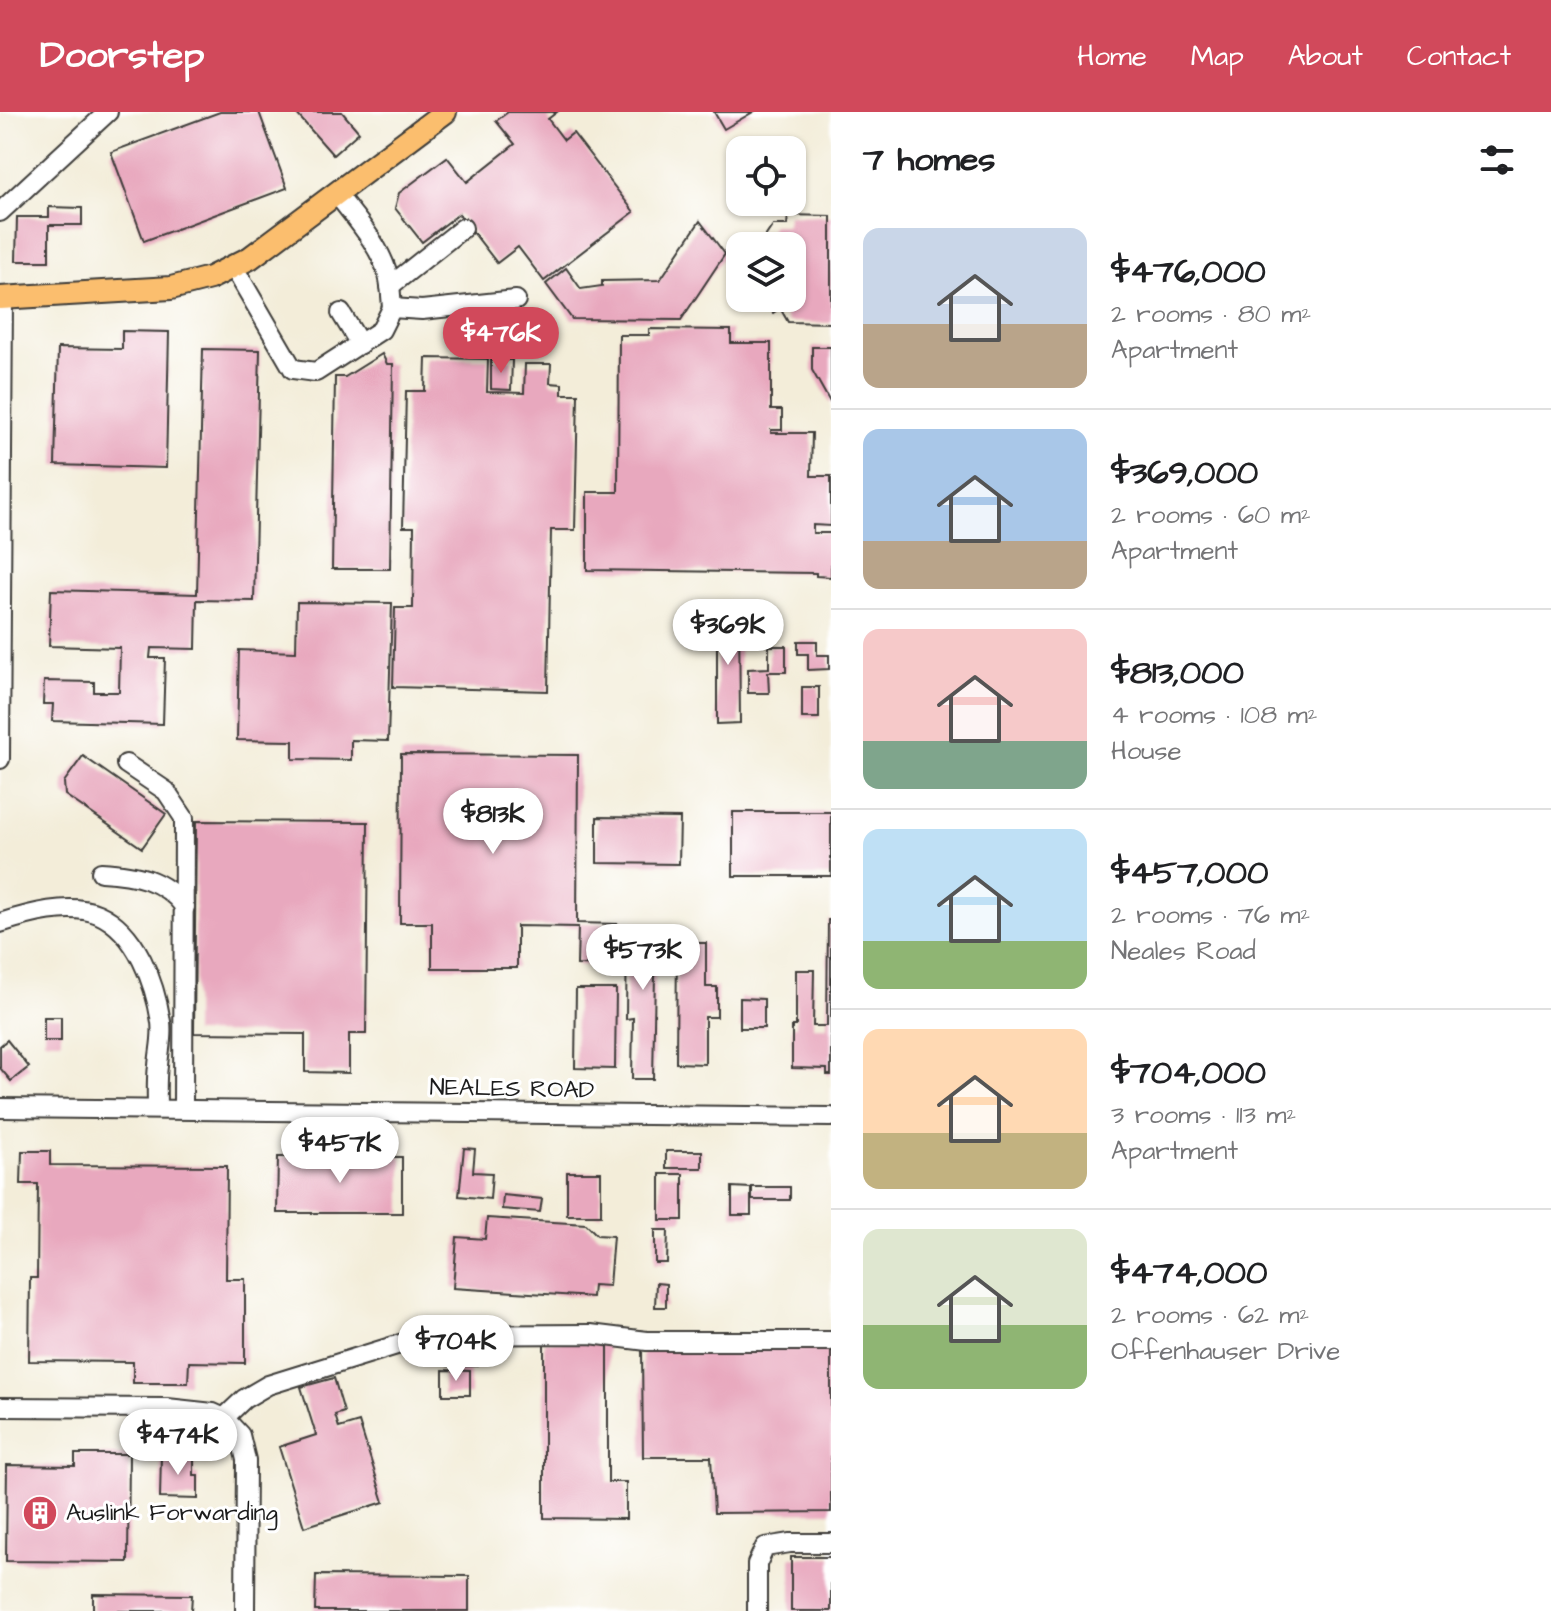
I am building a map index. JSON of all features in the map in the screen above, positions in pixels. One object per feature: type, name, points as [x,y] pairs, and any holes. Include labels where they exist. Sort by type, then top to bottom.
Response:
[{"type":"main road","points":[[2,298],[171,288],[210,278],[250,258],[445,112]]},
{"type":"street","points":[[0,212],[108,112]]},
{"type":"street","points":[[233,266],[293,369],[316,372],[381,330],[392,308],[383,263],[375,246],[336,193]]},
{"type":"street","points":[[390,286],[463,228]]},
{"type":"street","points":[[0,759],[2,298]]},
{"type":"street","points":[[392,308],[422,310],[516,300]]},
{"type":"street","points":[[341,313],[360,344]]},
{"type":"street","points":[[126,764],[166,791],[184,818],[183,1109]]},
{"type":"street","points":[[101,872],[134,874],[160,884],[176,895],[185,907]]},
{"type":"street","points":[[0,923],[43,912],[74,910],[96,913],[116,925],[130,941],[146,967],[161,1023],[157,1109]]},
{"type":"street","name":"NEALES ROAD","points":[[0,1108],[831,1117]]},
{"type":"street","points":[[224,1418],[244,1399],[268,1385],[426,1337],[508,1333],[609,1335],[647,1341],[831,1341]]},
{"type":"street","points":[[0,1407],[167,1408],[200,1411],[224,1418],[240,1435],[246,1460],[245,1611]]},
{"type":"street","points":[[757,1611],[757,1564],[765,1547],[790,1543],[831,1543]]},
{"type":"building","points":[[220,112],[259,112],[287,188],[144,241],[111,152]]},
{"type":"building","points":[[295,112],[342,112],[359,132],[333,155]]},
{"type":"building","points":[[508,112],[557,112],[548,119],[564,140],[573,133],[634,212],[544,281],[518,247],[497,263],[459,214],[422,242],[395,208],[399,193],[447,157],[467,182],[515,144],[496,121]]},
{"type":"building","points":[[714,112],[753,112],[724,129]]},
{"type":"building","points":[[49,207],[82,208],[82,225],[49,225],[49,261],[16,261],[17,217],[49,217]]},
{"type":"building","points":[[788,216],[831,216],[831,323],[788,322],[782,312],[806,312],[806,232],[768,232],[773,225],[787,225]]},
{"type":"building","points":[[700,221],[725,254],[681,320],[572,319],[546,284],[566,268],[581,289],[602,286],[602,281],[660,280]]},
{"type":"building","points":[[649,329],[731,330],[731,343],[771,343],[771,410],[782,410],[782,430],[771,430],[771,433],[812,433],[811,476],[831,476],[831,526],[813,525],[813,533],[831,533],[831,577],[816,576],[816,573],[587,570],[587,492],[618,492],[619,335],[649,335]]},
{"type":"building","points":[[122,331],[169,332],[166,468],[55,465],[58,348],[122,349]]},
{"type":"building","points":[[812,347],[831,347],[831,404],[812,370]]},
{"type":"building","points":[[203,349],[260,350],[254,601],[197,600],[196,649],[151,648],[150,658],[165,658],[163,724],[52,721],[53,704],[43,704],[44,681],[94,682],[94,692],[119,692],[120,648],[49,646],[51,590],[197,594]]},
{"type":"building","points":[[382,354],[387,364],[393,364],[390,569],[332,569],[335,377],[345,377]]},
{"type":"building","points":[[426,358],[488,359],[487,392],[524,393],[525,364],[551,364],[550,383],[562,384],[562,394],[578,394],[575,530],[551,530],[548,691],[393,687],[395,608],[413,608],[414,527],[403,527],[406,391],[425,391]]},
{"type":"building","points":[[491,360],[512,360],[511,390],[491,389]]},
{"type":"building","points":[[297,602],[392,603],[388,741],[351,740],[351,760],[293,759],[293,741],[237,740],[239,650],[296,652]]},
{"type":"building","points":[[717,610],[739,610],[740,723],[717,724]]},
{"type":"building","points":[[798,641],[817,641],[817,655],[829,655],[829,669],[808,670],[808,654],[798,654]]},
{"type":"building","points":[[769,646],[786,646],[786,672],[768,672],[769,693],[748,693],[748,669],[769,668]]},
{"type":"building","points":[[802,687],[819,687],[819,718],[802,718]]},
{"type":"building","points":[[401,754],[578,755],[577,923],[618,924],[617,966],[577,965],[578,927],[517,926],[517,968],[432,968],[432,923],[400,923]]},
{"type":"building","points":[[83,756],[166,814],[142,848],[65,795],[64,782]]},
{"type":"building","points":[[733,812],[831,812],[831,876],[733,876]]},
{"type":"building","points":[[597,817],[680,818],[679,864],[597,863]]},
{"type":"building","points":[[196,821],[368,822],[366,1034],[349,1034],[349,1073],[305,1072],[305,1034],[194,1033]]},
{"type":"building","points":[[828,920],[831,920],[831,1075],[827,1075],[827,1069],[792,1068],[796,970],[814,970],[813,1026],[827,1026]]},
{"type":"building","points":[[627,926],[665,926],[665,973],[655,973],[653,1079],[632,1079],[633,1018],[626,1019]]},
{"type":"building","points":[[677,943],[706,943],[706,987],[717,987],[717,1017],[705,1017],[705,1064],[676,1063]]},
{"type":"building","points":[[576,989],[616,989],[615,1069],[575,1068]]},
{"type":"building","points":[[740,998],[764,999],[764,1028],[740,1028]]},
{"type":"building","points":[[44,1017],[61,1017],[61,1041],[44,1041]]},
{"type":"building","points":[[7,1040],[29,1067],[11,1081],[0,1068],[0,1046]]},
{"type":"building","points":[[464,1148],[475,1149],[473,1172],[492,1173],[490,1199],[459,1196]]},
{"type":"building","points":[[22,1151],[50,1151],[50,1165],[227,1166],[226,1279],[245,1279],[245,1363],[189,1362],[188,1383],[133,1383],[133,1362],[29,1361],[30,1278],[37,1278],[38,1184],[21,1184]]},
{"type":"building","points":[[666,1151],[702,1151],[702,1168],[666,1168]]},
{"type":"building","points":[[278,1157],[402,1157],[402,1213],[277,1213]]},
{"type":"building","points":[[567,1172],[601,1172],[601,1215],[567,1215]]},
{"type":"building","points":[[660,1174],[683,1174],[683,1220],[660,1220]]},
{"type":"building","points":[[732,1187],[751,1188],[751,1215],[732,1215]]},
{"type":"building","points":[[752,1187],[790,1187],[790,1200],[752,1200]]},
{"type":"building","points":[[503,1195],[542,1199],[540,1212],[502,1209]]},
{"type":"building","points":[[487,1218],[586,1224],[597,1235],[613,1236],[609,1286],[593,1285],[592,1297],[453,1288],[457,1237],[485,1239]]},
{"type":"building","points":[[655,1230],[668,1230],[667,1263],[655,1263]]},
{"type":"building","points":[[656,1283],[666,1284],[666,1307],[655,1307]]},
{"type":"building","points":[[544,1341],[608,1341],[608,1482],[626,1482],[626,1519],[544,1518]]},
{"type":"building","points":[[831,1346],[831,1512],[714,1513],[711,1457],[643,1457],[642,1348]]},
{"type":"building","points":[[449,1350],[478,1351],[478,1366],[448,1366]]},
{"type":"building","points":[[443,1370],[470,1371],[470,1395],[443,1395]]},
{"type":"building","points":[[334,1378],[344,1412],[335,1415],[339,1428],[359,1422],[384,1502],[304,1527],[279,1447],[316,1435],[301,1387]]},
{"type":"building","points":[[75,1454],[129,1454],[128,1562],[6,1561],[7,1465],[75,1466]]},
{"type":"building","points":[[161,1455],[194,1455],[198,1499],[160,1498]]},
{"type":"building","points":[[791,1557],[831,1557],[831,1611],[791,1611]]},
{"type":"building","points":[[316,1575],[469,1576],[469,1611],[315,1611]]},
{"type":"building","points":[[93,1594],[192,1595],[191,1611],[93,1611]]},
{"type":"place","name":"Auslink Forwarding","points":[[40,1513]]}]
